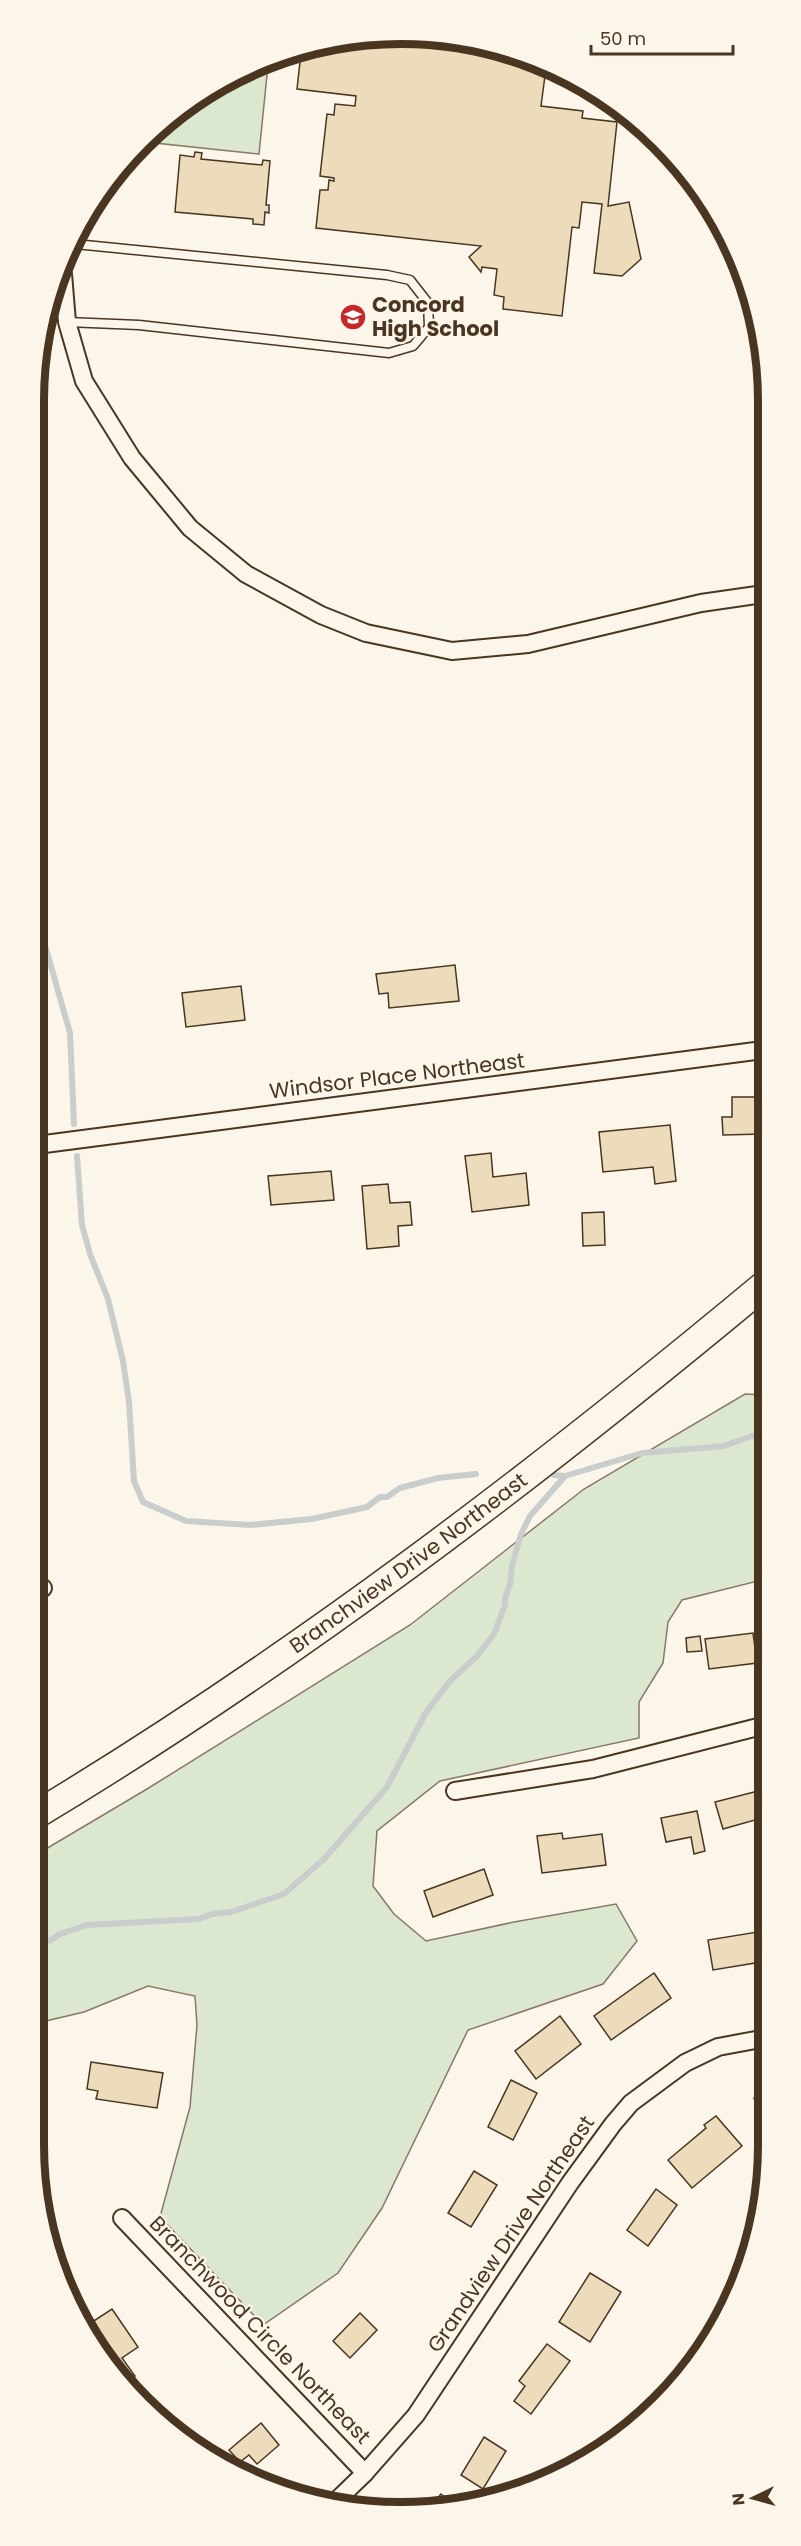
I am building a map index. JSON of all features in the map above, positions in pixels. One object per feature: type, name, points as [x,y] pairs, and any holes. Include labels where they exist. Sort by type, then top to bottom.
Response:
[{"type":"main road","name":"Branchview Drive Northeast","points":[[44,1810],[139,1753],[315,1632],[567,1445],[758,1290]]},
{"type":"street","points":[[64,282],[67,322],[84,381],[132,458],[190,528],[246,574],[287,598],[357,630],[452,651],[528,644],[701,603],[758,595]]},
{"type":"street","name":"Windsor Place Northeast","points":[[44,1144],[758,1051]]},
{"type":"street","points":[[455,1791],[593,1769],[758,1727]]},
{"type":"street","name":"Grandview Drive Northeast","points":[[340,2497],[365,2473],[416,2415],[570,2183],[631,2103],[685,2062],[718,2047],[758,2040]]},
{"type":"street","name":"Branchwood Circle Northeast","points":[[122,2218],[365,2473]]},
{"type":"lane","points":[[67,322],[139,325],[389,353],[413,346],[429,327],[428,303],[410,280],[387,275],[80,243]]},
{"type":"green space","points":[[268,70],[259,154],[155,143],[183,117],[202,104],[222,91]]},
{"type":"green space","points":[[745,1394],[758,1395],[758,1581],[682,1600],[668,1622],[663,1663],[639,1702],[639,1738],[440,1781],[377,1831],[373,1886],[394,1914],[426,1941],[514,1922],[616,1904],[637,1941],[603,1984],[468,2030],[382,2208],[338,2273],[263,2325],[160,2217],[190,2107],[197,2025],[195,1996],[148,1986],[84,2012],[44,2021],[44,1850],[147,1789],[410,1625],[584,1489]]},
{"type":"building","points":[[377,44],[424,44],[470,50],[515,62],[545,74],[541,106],[583,111],[582,118],[617,122],[608,206],[629,202],[641,259],[622,276],[594,273],[602,204],[582,202],[579,228],[572,227],[562,316],[503,309],[504,297],[494,295],[497,269],[482,267],[481,272],[469,257],[481,246],[316,228],[320,190],[328,190],[329,180],[334,181],[334,178],[320,176],[327,114],[334,115],[335,104],[355,106],[356,96],[297,89],[300,62],[290,61],[331,50]]},
{"type":"building","points":[[195,152],[202,153],[201,159],[262,165],[263,160],[270,161],[266,205],[269,205],[269,213],[265,212],[264,225],[253,224],[253,219],[175,212],[180,155],[194,157]]},
{"type":"building","points":[[455,965],[459,1001],[389,1008],[388,993],[379,994],[376,974]]},
{"type":"building","points":[[241,986],[245,1020],[186,1027],[182,993]]},
{"type":"building","points":[[732,1097],[758,1097],[758,1134],[723,1135],[722,1117],[732,1117]]},
{"type":"building","points":[[670,1125],[676,1181],[655,1184],[653,1167],[603,1172],[599,1132]]},
{"type":"building","points":[[491,1153],[493,1177],[526,1173],[529,1205],[472,1212],[465,1156]]},
{"type":"building","points":[[331,1171],[334,1200],[271,1205],[268,1176]]},
{"type":"building","points":[[388,1184],[390,1203],[410,1202],[412,1225],[398,1226],[399,1246],[367,1249],[362,1186]]},
{"type":"building","points":[[604,1212],[605,1245],[583,1246],[582,1213]]},
{"type":"building","points":[[753,1633],[757,1663],[709,1669],[705,1639]]},
{"type":"building","points":[[700,1636],[702,1651],[687,1652],[686,1638]]},
{"type":"building","points":[[758,1791],[758,1819],[723,1829],[715,1802]]},
{"type":"building","points":[[697,1811],[705,1851],[694,1854],[691,1837],[666,1842],[661,1818]]},
{"type":"building","points":[[562,1833],[563,1839],[602,1834],[606,1865],[542,1873],[537,1836]]},
{"type":"building","points":[[484,1869],[493,1895],[433,1917],[424,1891]]},
{"type":"building","points":[[758,1932],[758,1962],[713,1970],[708,1940]]},
{"type":"building","points":[[654,1973],[671,1998],[611,2040],[594,2016]]},
{"type":"building","points":[[560,2016],[581,2044],[536,2079],[515,2051]]},
{"type":"building","points":[[91,2062],[163,2073],[157,2108],[96,2099],[98,2091],[87,2089]]},
{"type":"building","points":[[511,2080],[537,2093],[513,2140],[488,2127]]},
{"type":"building","points":[[758,2096],[758,2111],[754,2098]]},
{"type":"building","points":[[716,2116],[742,2146],[692,2188],[668,2160],[706,2128],[704,2125]]},
{"type":"building","points":[[474,2171],[497,2185],[471,2227],[448,2213]]},
{"type":"building","points":[[656,2189],[677,2205],[648,2246],[627,2230]]},
{"type":"building","points":[[590,2273],[621,2292],[590,2342],[559,2322]]},
{"type":"building","points":[[112,2309],[138,2347],[122,2358],[135,2376],[131,2379],[91,2323]]},
{"type":"building","points":[[360,2313],[377,2330],[350,2358],[333,2341]]},
{"type":"building","points":[[547,2344],[570,2361],[531,2414],[514,2401],[525,2386],[519,2381]]},
{"type":"building","points":[[261,2423],[279,2445],[257,2464],[249,2455],[240,2462],[229,2450]]},
{"type":"building","points":[[484,2437],[506,2451],[483,2489],[461,2475]]},
{"type":"building","points":[[441,2494],[447,2499],[447,2499],[435,2501]]},
{"type":"waterway","points":[[44,943],[70,1033],[74,1124]]},
{"type":"waterway","points":[[77,1156],[82,1225],[90,1254],[108,1299],[123,1361],[129,1402],[134,1481],[143,1502],[186,1521],[250,1525],[312,1519],[367,1507],[380,1497],[387,1497],[400,1488],[438,1478],[476,1474]]},
{"type":"waterway","points":[[44,1944],[60,1934],[87,1925],[199,1919],[212,1914],[231,1912],[284,1894],[324,1859],[387,1787],[425,1714],[449,1682],[478,1655],[494,1634],[505,1605],[521,1534],[530,1516],[565,1476],[642,1453],[724,1446],[758,1434]]},
{"type":"waterway","points":[[554,1475],[565,1476]]},
{"type":"place","name":"Concord High School","points":[[353,317]]}]
